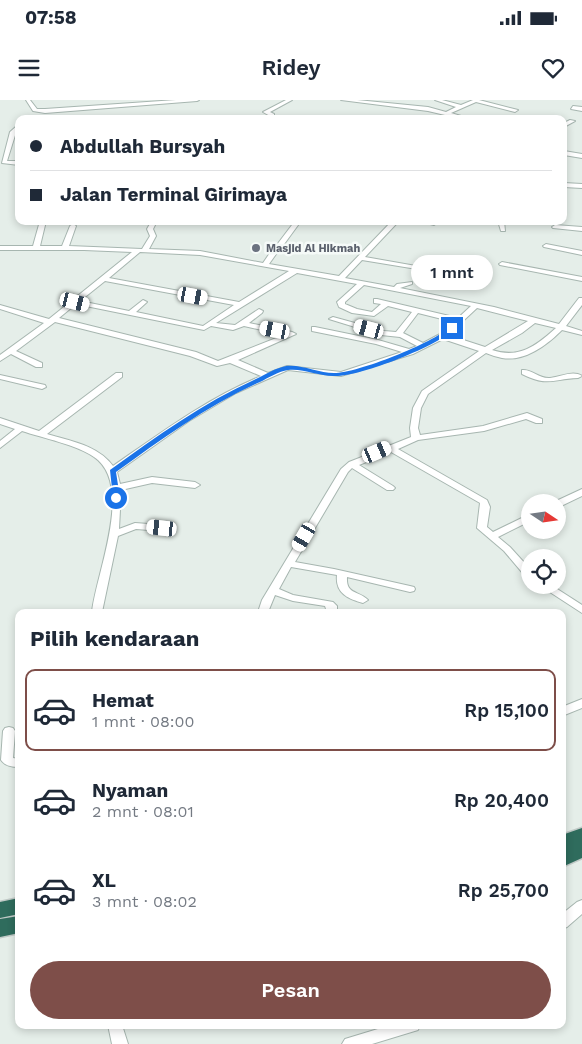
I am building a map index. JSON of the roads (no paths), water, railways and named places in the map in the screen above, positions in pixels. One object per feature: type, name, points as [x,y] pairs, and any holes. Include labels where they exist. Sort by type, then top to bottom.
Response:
[{"type":"highway","points":[[566,842],[582,835]]},
{"type":"highway","points":[[566,857],[582,850]]},
{"type":"highway","points":[[0,910],[15,907]]},
{"type":"highway","points":[[0,928],[15,925]]},
{"type":"street","points":[[28,100],[35,110],[34,115]]},
{"type":"street","points":[[35,110],[197,100]]},
{"type":"street","points":[[272,115],[266,112],[290,100]]},
{"type":"street","points":[[343,100],[428,109],[454,115]]},
{"type":"street","points":[[437,100],[462,107]]},
{"type":"street","points":[[447,113],[477,100],[518,108],[508,113]]},
{"type":"street","points":[[574,108],[582,109]]},
{"type":"street","points":[[567,124],[572,121]]},
{"type":"street","points":[[9,163],[4,162],[4,159],[15,129]]},
{"type":"street","points":[[567,154],[582,156]]},
{"type":"street","points":[[0,164],[15,163]]},
{"type":"street","points":[[567,185],[582,186]]},
{"type":"street","points":[[36,247],[42,225]]},
{"type":"street","points":[[0,359],[52,321],[142,250],[153,236],[150,229],[152,225]]},
{"type":"street","points":[[265,265],[295,225]]},
{"type":"street","points":[[340,279],[392,225]]},
{"type":"street","points":[[502,225],[503,230]]},
{"type":"street","points":[[66,248],[73,226]]},
{"type":"street","points":[[555,227],[582,230]]},
{"type":"street","points":[[546,246],[582,253]]},
{"type":"street","points":[[0,248],[36,247],[194,253],[476,305],[582,332]]},
{"type":"street","points":[[276,248],[297,250]]},
{"type":"street","points":[[359,258],[433,271]]},
{"type":"street","points":[[502,264],[582,279]]},
{"type":"street","points":[[75,302],[206,328],[240,304],[295,271]]},
{"type":"street","points":[[104,279],[240,304]]},
{"type":"street","points":[[362,283],[344,297],[341,304],[350,310],[370,314],[377,313],[386,304]]},
{"type":"street","points":[[396,289],[399,285],[410,283]]},
{"type":"street","points":[[443,336],[504,356],[522,352],[540,345],[563,327],[582,300]]},
{"type":"street","points":[[377,301],[416,312],[460,321]]},
{"type":"street","points":[[130,314],[143,302]]},
{"type":"street","points":[[112,472],[205,406],[267,376],[290,367],[334,375],[348,373],[410,352],[443,336],[476,305]]},
{"type":"street","points":[[0,307],[193,354],[217,364],[292,334],[244,324]]},
{"type":"street","points":[[211,324],[234,329],[244,324],[259,311]]},
{"type":"street","points":[[400,335],[400,330],[416,312]]},
{"type":"street","points":[[355,326],[370,314]]},
{"type":"street","points":[[333,319],[355,326],[400,335],[423,346]]},
{"type":"street","points":[[416,438],[414,428],[417,408],[422,397],[429,390],[484,351],[534,320]]},
{"type":"street","points":[[315,329],[378,342],[410,352]]},
{"type":"street","points":[[11,351],[39,365]]},
{"type":"street","points":[[231,360],[267,376]]},
{"type":"street","points":[[525,372],[537,379],[549,381],[581,377]]},
{"type":"street","points":[[41,434],[119,374]]},
{"type":"street","points":[[0,377],[42,387]]},
{"type":"street","points":[[264,609],[273,590],[344,470],[352,464],[416,438],[484,428],[527,416],[539,421]]},
{"type":"street","points":[[0,421],[96,454],[102,458],[112,472],[116,488],[114,534],[98,609]]},
{"type":"street","points":[[0,446],[21,428]]},
{"type":"street","points":[[389,448],[484,502],[485,507],[481,526],[521,565]]},
{"type":"street","points":[[352,464],[390,488]]},
{"type":"street","points":[[116,488],[152,480],[195,485]]},
{"type":"street","points":[[566,500],[582,492]]},
{"type":"street","points":[[492,536],[521,522]]},
{"type":"street","points":[[114,534],[135,526],[162,528]]},
{"type":"street","points":[[288,564],[315,567],[410,589]]},
{"type":"street","points":[[342,574],[340,585],[342,590],[363,600]]},
{"type":"street","points":[[273,590],[288,598],[310,599],[329,604],[332,606],[332,609]]},
{"type":"street","points":[[558,594],[582,610]]},
{"type":"street","points":[[566,710],[582,703]]},
{"type":"street","points":[[9,731],[8,760],[15,763]]},
{"type":"street","points":[[566,920],[582,906]]},
{"type":"street","points":[[116,1029],[120,1044]]},
{"type":"street","points":[[355,1043],[400,1029]]},
{"type":"place","name":"Masjid Al Hikmah","points":[[256,248]]}]
